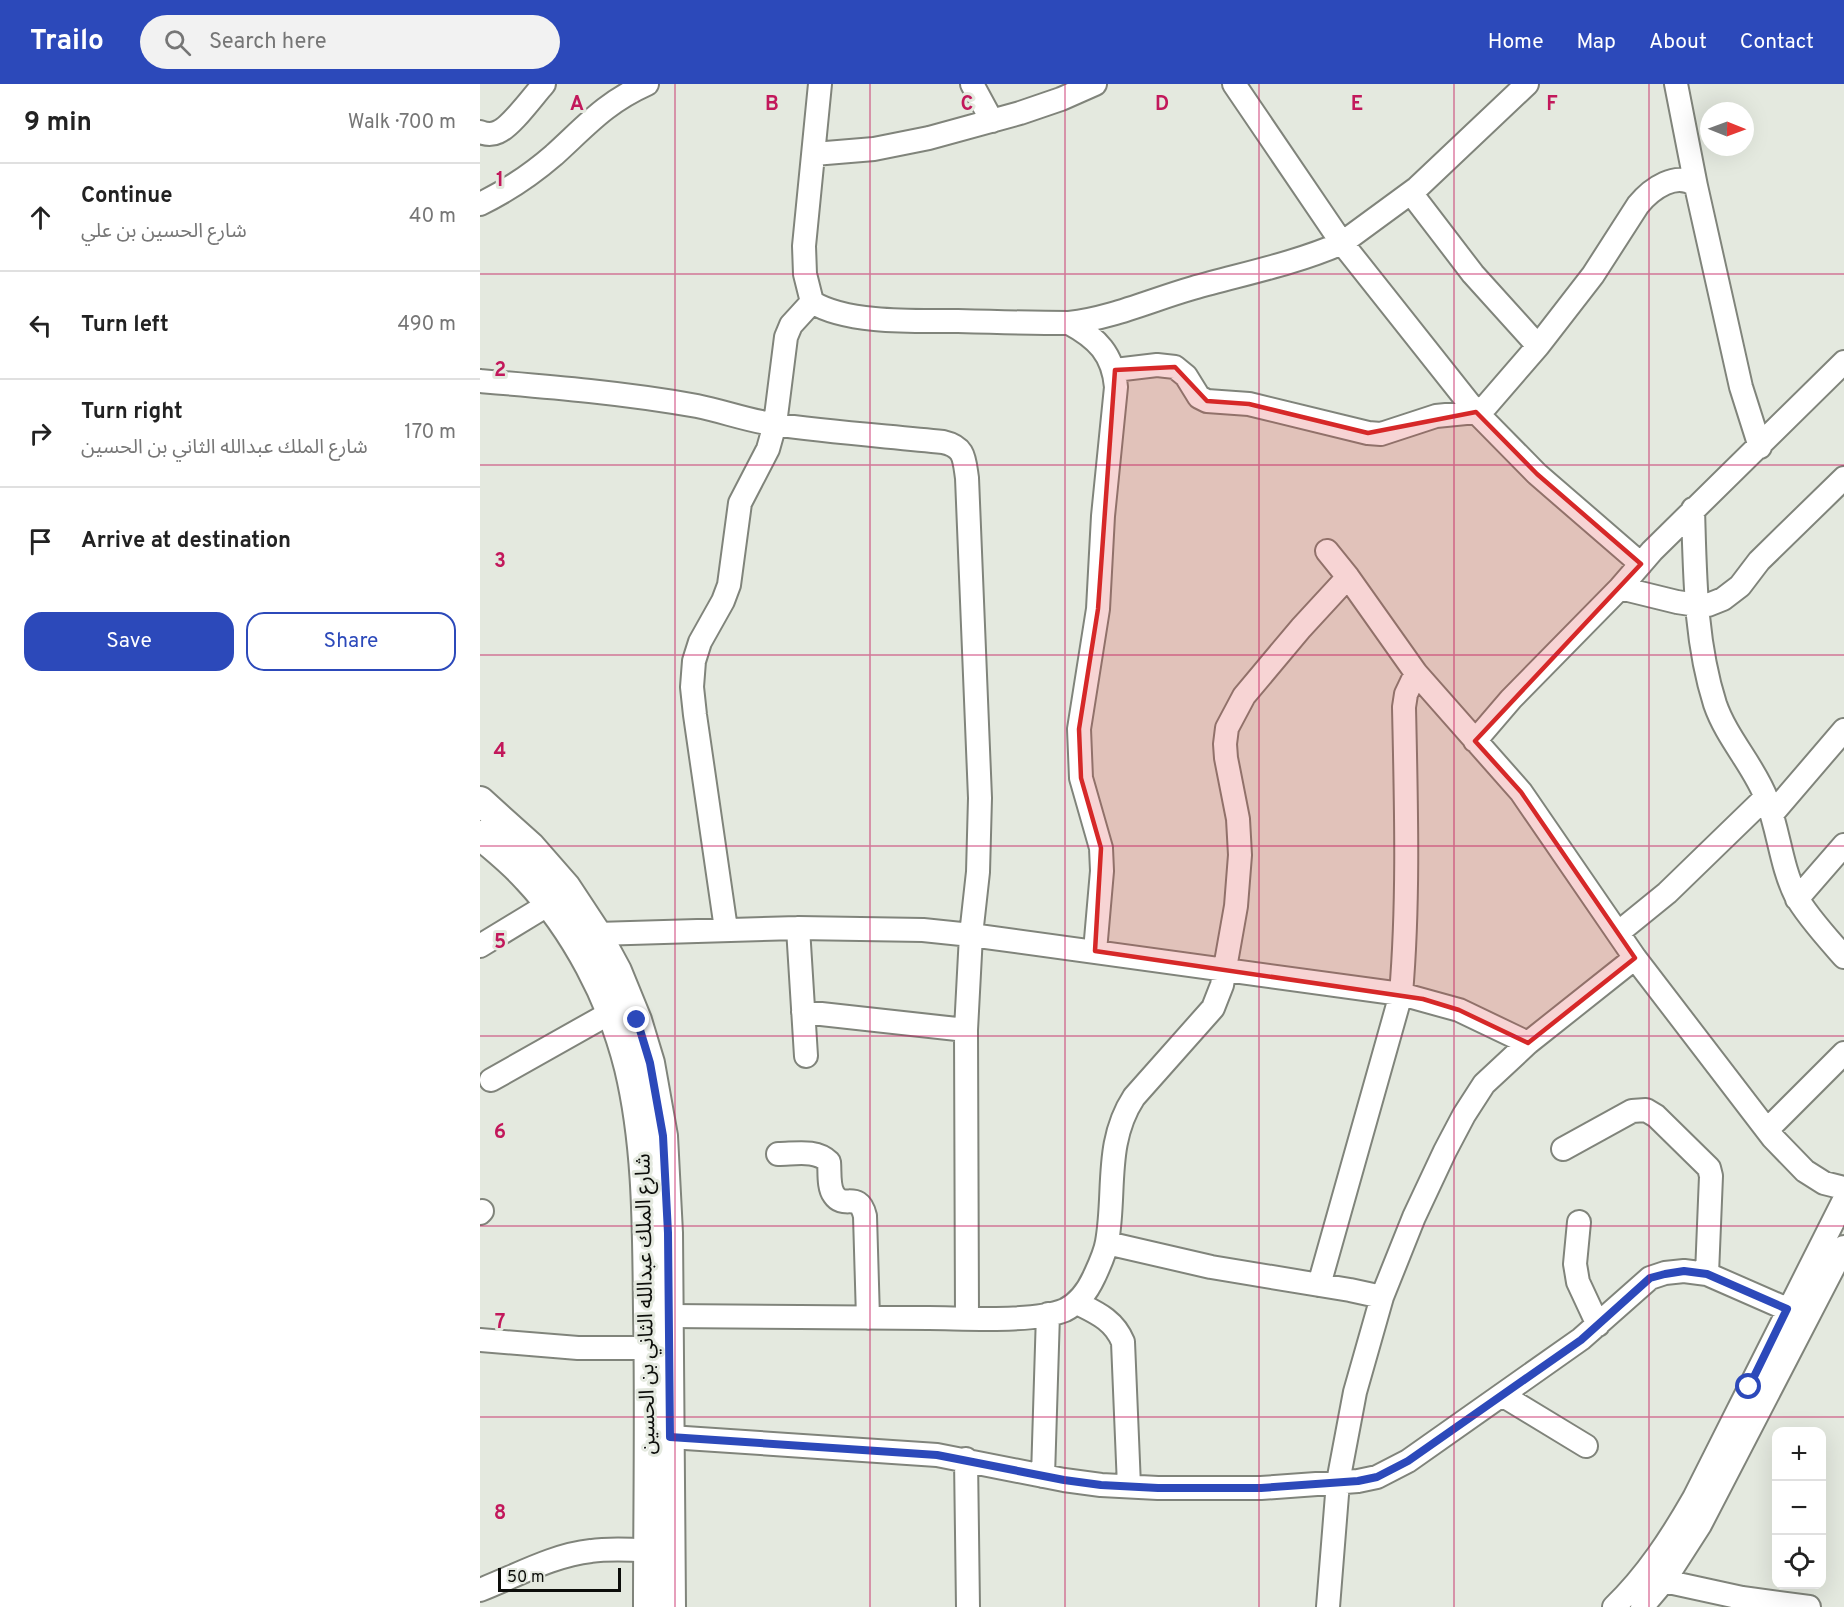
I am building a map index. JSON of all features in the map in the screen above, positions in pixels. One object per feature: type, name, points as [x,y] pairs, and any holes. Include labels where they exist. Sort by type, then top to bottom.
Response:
[{"type":"main road","name":"شارع الملك عبدالله الثاني بن الحسين","points":[[480,801],[531,847],[566,887],[597,934],[617,971],[637,1020],[650,1063],[663,1136],[658,1251],[649,1348],[648,1607]]},
{"type":"main road","name":"شارع الملك عبدالله الثاني بن الحسين","points":[[480,835],[527,878],[549,904],[584,957],[610,1013],[629,1066],[637,1109],[645,1186],[670,1316],[671,1607]]},
{"type":"street","points":[[480,132],[498,133],[544,84]]},
{"type":"street","points":[[480,204],[509,189],[545,162],[607,106],[647,84]]},
{"type":"street","points":[[820,84],[814,154],[805,217],[805,274],[812,302],[824,310],[839,314],[880,319],[1069,323],[1113,315],[1171,295],[1305,257],[1342,243],[1411,193],[1527,84]]},
{"type":"street","points":[[972,84],[992,121]]},
{"type":"street","points":[[814,154],[874,149],[929,138],[1061,99],[1095,84]]},
{"type":"street","points":[[1233,84],[1342,243],[1476,412],[1537,474],[1641,564]]},
{"type":"street","points":[[1676,84],[1696,186],[1741,387],[1760,447]]},
{"type":"street","points":[[1115,370],[1157,365],[1175,367],[1186,376],[1199,396],[1207,401],[1249,404],[1368,433],[1381,434],[1436,416],[1476,412],[1488,405],[1538,346],[1593,275],[1646,195],[1659,186],[1684,179],[1696,186]]},
{"type":"street","points":[[1411,193],[1473,274],[1538,346]]},
{"type":"street","points":[[726,929],[695,715],[692,687],[694,662],[700,642],[723,601],[729,585],[740,503],[768,449],[775,424],[786,337],[791,325],[812,302]]},
{"type":"street","points":[[1069,323],[1087,333],[1101,346],[1115,370],[1116,387],[1104,505],[1098,609],[1079,729],[1081,778],[1101,848],[1102,871],[1095,951]]},
{"type":"street","points":[[1475,741],[1511,699],[1620,588],[1693,509],[1760,447],[1844,362]]},
{"type":"street","points":[[480,381],[568,389],[695,406],[743,419],[775,424],[943,442],[953,444],[960,450],[964,459],[968,501],[980,798],[978,872],[971,935],[966,1030],[967,1318]]},
{"type":"street","points":[[1620,588],[1696,605],[1708,605],[1723,598],[1740,586],[1760,561],[1844,478]]},
{"type":"street","points":[[1693,509],[1696,605],[1700,638],[1716,706],[1769,806],[1782,860],[1797,899],[1844,957]]},
{"type":"street","points":[[1327,551],[1416,673],[1521,792],[1635,958],[1767,1130],[1805,1171],[1824,1183],[1844,1188]]},
{"type":"street","points":[[670,1316],[967,1318],[1048,1314],[1064,1310],[1077,1303],[1094,1278],[1107,1243],[1117,1133],[1124,1113],[1134,1097],[1213,1008],[1219,997],[1236,906],[1240,855],[1238,819],[1226,758],[1227,728],[1244,696],[1301,628],[1348,577]]},
{"type":"street","points":[[1319,1285],[1401,994],[1406,825],[1404,707],[1406,694],[1416,673]]},
{"type":"street","points":[[1619,932],[1769,806],[1844,730]]},
{"type":"street","points":[[1797,899],[1844,845]]},
{"type":"street","points":[[480,946],[549,904]]},
{"type":"street","points":[[798,928],[806,1056]]},
{"type":"street","points":[[597,934],[798,928],[923,930],[971,935],[1401,994],[1459,1010],[1528,1044]]},
{"type":"street","points":[[1328,1607],[1338,1482],[1355,1392],[1382,1297],[1414,1217],[1464,1115],[1484,1084],[1528,1044],[1635,958]]},
{"type":"street","points":[[803,1012],[966,1030]]},
{"type":"street","points":[[491,1080],[610,1013]]},
{"type":"street","points":[[1767,1130],[1844,1053]]},
{"type":"street","points":[[1563,1149],[1632,1111],[1646,1110],[1656,1116],[1709,1168],[1711,1176],[1707,1274]]},
{"type":"street","points":[[778,1154],[810,1154],[825,1157],[829,1162],[831,1191],[834,1197],[840,1201],[860,1203],[863,1208],[868,1318]]},
{"type":"street","points":[[1614,1607],[1647,1570],[1683,1518],[1844,1200]]},
{"type":"street","points":[[1579,1222],[1575,1264],[1578,1282],[1598,1325]]},
{"type":"street","points":[[1107,1243],[1211,1267],[1382,1297]]},
{"type":"street","points":[[1642,1607],[1664,1581],[1700,1525],[1844,1247]]},
{"type":"street","points":[[670,1437],[937,1455],[1092,1484],[1249,1488],[1358,1481],[1377,1477],[1408,1461],[1581,1340],[1650,1278],[1684,1271],[1707,1274],[1787,1309]]},
{"type":"street","points":[[1077,1303],[1108,1320],[1118,1330],[1123,1342],[1129,1486]]},
{"type":"street","points":[[1043,1476],[1048,1314]]},
{"type":"street","points":[[480,1340],[578,1348],[649,1348]]},
{"type":"street","points":[[1502,1395],[1586,1446]]},
{"type":"street","points":[[966,1459],[968,1607]]},
{"type":"street","points":[[480,1590],[558,1558],[576,1553],[604,1550],[648,1550]]},
{"type":"street","points":[[1664,1581],[1740,1603],[1809,1607]]},
{"type":"highlighted area","points":[[1175,367],[1207,401],[1249,404],[1368,433],[1476,412],[1537,474],[1641,564],[1475,741],[1521,792],[1635,958],[1528,1043],[1459,1010],[1423,999],[1095,951],[1101,848],[1081,778],[1079,729],[1098,609],[1115,370]]},
{"type":"route","points":[[637,1020],[650,1063],[663,1136],[670,1316],[670,1437],[951,1456],[1064,1480],[1101,1485],[1158,1488],[1261,1488],[1358,1481],[1377,1477],[1408,1461],[1581,1340],[1650,1278],[1684,1271],[1707,1274],[1787,1309],[1749,1387]]}]
